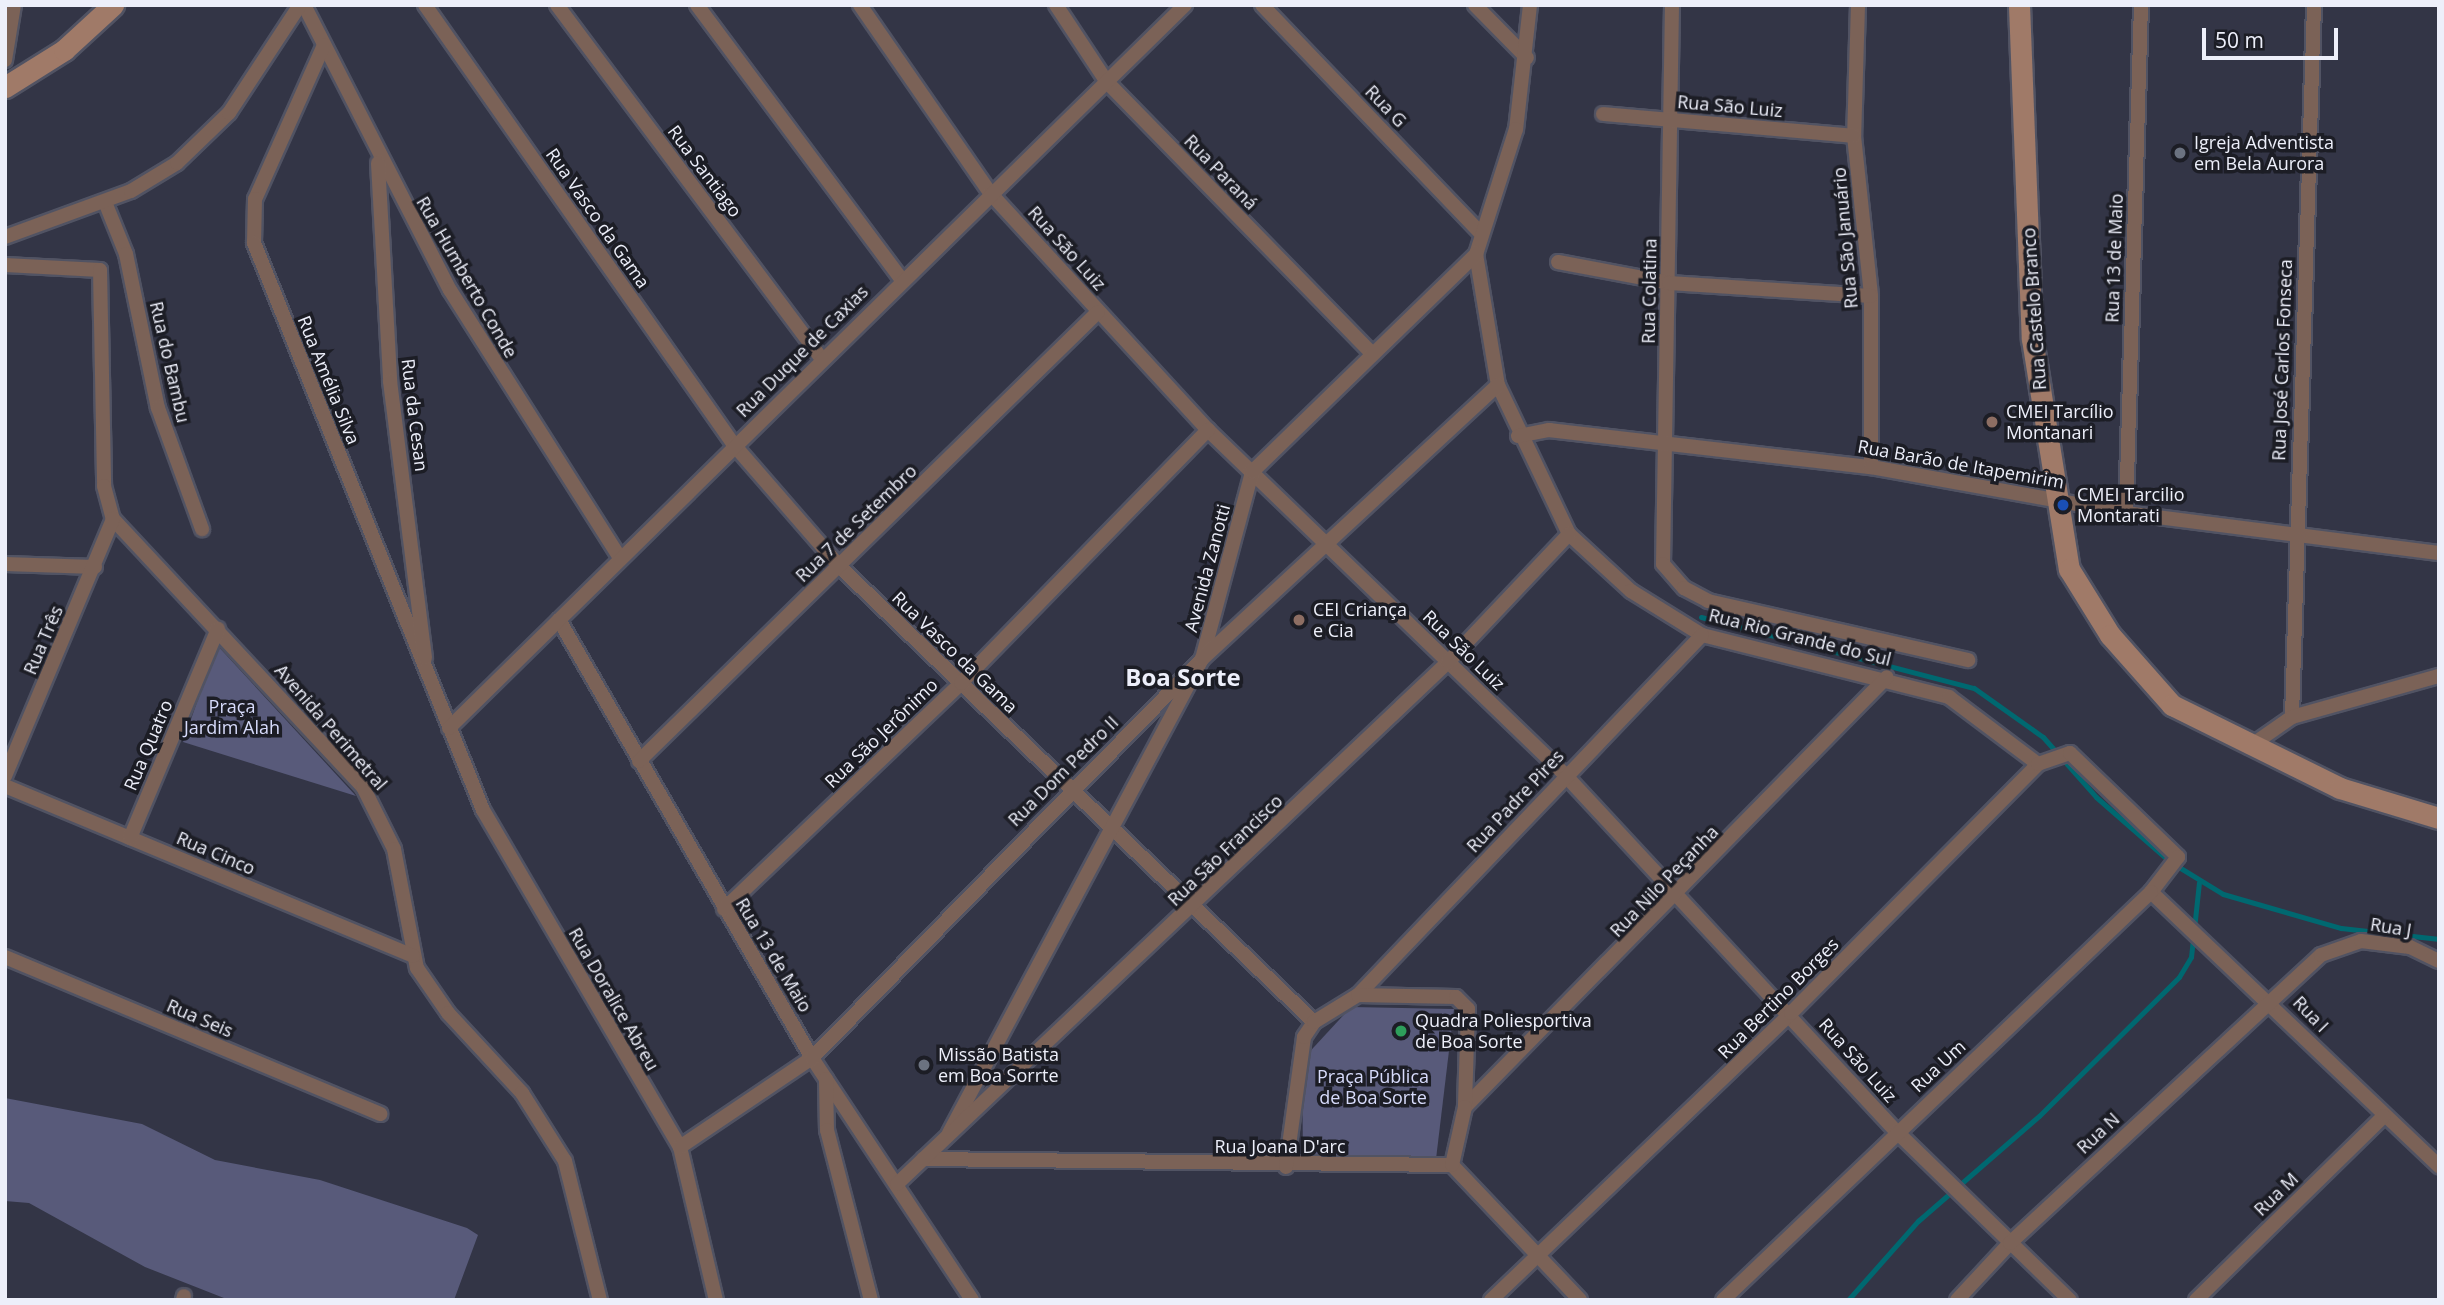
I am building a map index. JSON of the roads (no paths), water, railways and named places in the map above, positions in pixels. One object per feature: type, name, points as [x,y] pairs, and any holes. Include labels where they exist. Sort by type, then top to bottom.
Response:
[{"type":"street","points":[[5,60],[14,5]]},
{"type":"street","points":[[5,87],[64,50],[113,5]]},
{"type":"street","points":[[5,237],[105,202],[167,170],[214,129],[302,5]]},
{"type":"street","name":"Rua Humberto Conde","points":[[302,5],[324,45],[378,160],[520,408],[619,556]]},
{"type":"street","name":"Rua Vasco da Gama","points":[[425,5],[734,445],[839,566],[1191,910],[1314,1022]]},
{"type":"street","name":"Rua Santiago","points":[[557,5],[822,359]]},
{"type":"street","points":[[697,5],[901,279]]},
{"type":"street","name":"Rua São Luiz","points":[[860,5],[991,194],[1208,430],[1566,776],[1791,1013],[1897,1132],[2070,1300]]},
{"type":"street","name":"Rua Paraná","points":[[1056,5],[1107,82],[1371,354]]},
{"type":"street","name":"Rua Duque de Caxias","points":[[449,728],[559,620],[619,556],[1185,5]]},
{"type":"street","name":"Rua G","points":[[1262,5],[1481,233]]},
{"type":"street","points":[[1475,5],[1527,58]]},
{"type":"street","name":"Rua Rio Grande do Sul","points":[[1530,5],[1527,58],[1516,129],[1475,254],[1498,385],[1518,436],[1569,534],[1631,591],[1702,635],[1887,677],[1949,697],[2042,762]]},
{"type":"street","name":"Rua Colatina","points":[[1669,576],[1660,552],[1666,445],[1672,5]]},
{"type":"street","name":"Rua São Januário","points":[[1858,5],[1854,136],[1871,296],[1871,467]]},
{"type":"street","name":"Rua Castelo Branco","points":[[2019,5],[2032,338],[2053,499],[2069,569],[2110,635],[2172,705],[2248,748],[2340,788],[2439,818]]},
{"type":"street","name":"Rua 13 de Maio","points":[[2126,513],[2141,5]]},
{"type":"street","name":"Rua José Carlos Fonseca","points":[[2292,717],[2295,537],[2314,5]]},
{"type":"street","name":"Rua Amélia Silva","points":[[324,45],[255,199],[254,243],[449,728]]},
{"type":"street","name":"Rua São Luiz","points":[[1603,114],[1854,136]]},
{"type":"street","name":"Rua da Cesan","points":[[378,160],[388,368],[426,674]]},
{"type":"street","name":"Rua do Bambu","points":[[105,202],[126,254],[158,408],[202,529]]},
{"type":"street","points":[[1252,472],[1475,254]]},
{"type":"street","points":[[1558,262],[1669,283],[1871,296]]},
{"type":"street","name":"Avenida Perimetral","points":[[5,265],[100,270],[104,486],[113,519],[218,629],[375,807],[399,868],[413,956],[448,1013],[522,1093],[555,1140],[573,1183],[600,1300]]},
{"type":"street","name":"Rua 7 de Setembro","points":[[639,761],[1098,312]]},
{"type":"street","name":"Rua Dom Pedro II","points":[[680,1147],[812,1058],[1068,791],[1202,659],[1324,541],[1498,385]]},
{"type":"street","name":"Rua São Jerônimo","points":[[724,909],[961,683],[1208,430]]},
{"type":"street","name":"Rua Barão de Itapemirim","points":[[1518,436],[1549,430],[1871,467],[2126,513],[2295,537],[2439,553]]},
{"type":"street","name":"Avenida Zanotti","points":[[949,1133],[1202,659],[1252,472]]},
{"type":"street","name":"Rua Três","points":[[5,776],[113,519]]},
{"type":"street","name":"Rua São Francisco","points":[[897,1184],[1191,910],[1448,662],[1569,534]]},
{"type":"street","points":[[5,564],[95,567]]},
{"type":"street","name":"Rua Rio Grande do Sul","points":[[1669,576],[1708,601],[1968,660]]},
{"type":"street","name":"Rua 13 de Maio","points":[[559,620],[812,1058],[972,1300]]},
{"type":"street","name":"Rua Quatro","points":[[130,838],[218,629]]},
{"type":"street","name":"Rua Padre Pires","points":[[1358,995],[1702,635]]},
{"type":"street","points":[[2248,748],[2292,717],[2439,676]]},
{"type":"street","name":"Rua Nilo Peçanha","points":[[1465,1107],[1679,894],[1887,677]]},
{"type":"street","name":"Rua Doralice Abreu","points":[[449,728],[483,810],[680,1147],[716,1300]]},
{"type":"street","points":[[2042,762],[2064,751],[2178,857],[2151,892]]},
{"type":"street","name":"Rua Bertino Borges","points":[[1491,1300],[1791,1013],[2042,762]]},
{"type":"street","name":"Rua Cinco","points":[[5,786],[413,956]]},
{"type":"street","name":"Rua I","points":[[2151,892],[2269,998],[2384,1116],[2439,1166]]},
{"type":"street","name":"Rua Um","points":[[1723,1300],[2151,892]]},
{"type":"street","name":"Rua J","points":[[2269,998],[2321,955],[2361,941],[2410,947],[2439,961]]},
{"type":"street","name":"Rua Seis","points":[[5,957],[380,1114]]},
{"type":"street","points":[[1286,1167],[1298,1052],[1314,1022],[1358,995],[1464,1001],[1465,1107],[1452,1165],[1541,1255],[1580,1300]]},
{"type":"street","name":"Rua N","points":[[1957,1300],[2010,1242],[2269,998]]},
{"type":"street","points":[[826,1078],[827,1130],[872,1300]]},
{"type":"street","name":"Rua M","points":[[2196,1300],[2384,1116]]},
{"type":"street","name":"Rua Joana D'arc","points":[[923,1159],[1286,1167],[1452,1165]]},
{"type":"waterway","points":[[1701,617],[1974,688],[2043,737],[2096,797],[2169,861],[2223,894],[2341,928],[2439,939]]},
{"type":"waterway","points":[[1848,1300],[1918,1221],[2039,1116],[2179,977],[2191,957],[2199,882]]},
{"type":"place","name":"Igreja Adventista em Bela Aurora","points":[[2180,153]]},
{"type":"place","name":"CMEI Tarcílio Montanari","points":[[1992,422]]},
{"type":"place","name":"CMEI Tarcilio Montarati","points":[[2063,505]]},
{"type":"place","name":"CEI Criança e Cia","points":[[1299,620]]},
{"type":"place","name":"Quadra Poliesportiva de Boa Sorte","points":[[1401,1031]]},
{"type":"place","name":"Missão Batista em Boa Sorrte","points":[[924,1065]]},
{"type":"district","name":"Boa Sorte","points":[[1183,677]]},
{"type":"park label","name":"Praça Jardim Alah","points":[[232,717]]},
{"type":"park label","name":"Praça Pública de Boa Sorte","points":[[1373,1087]]}]
